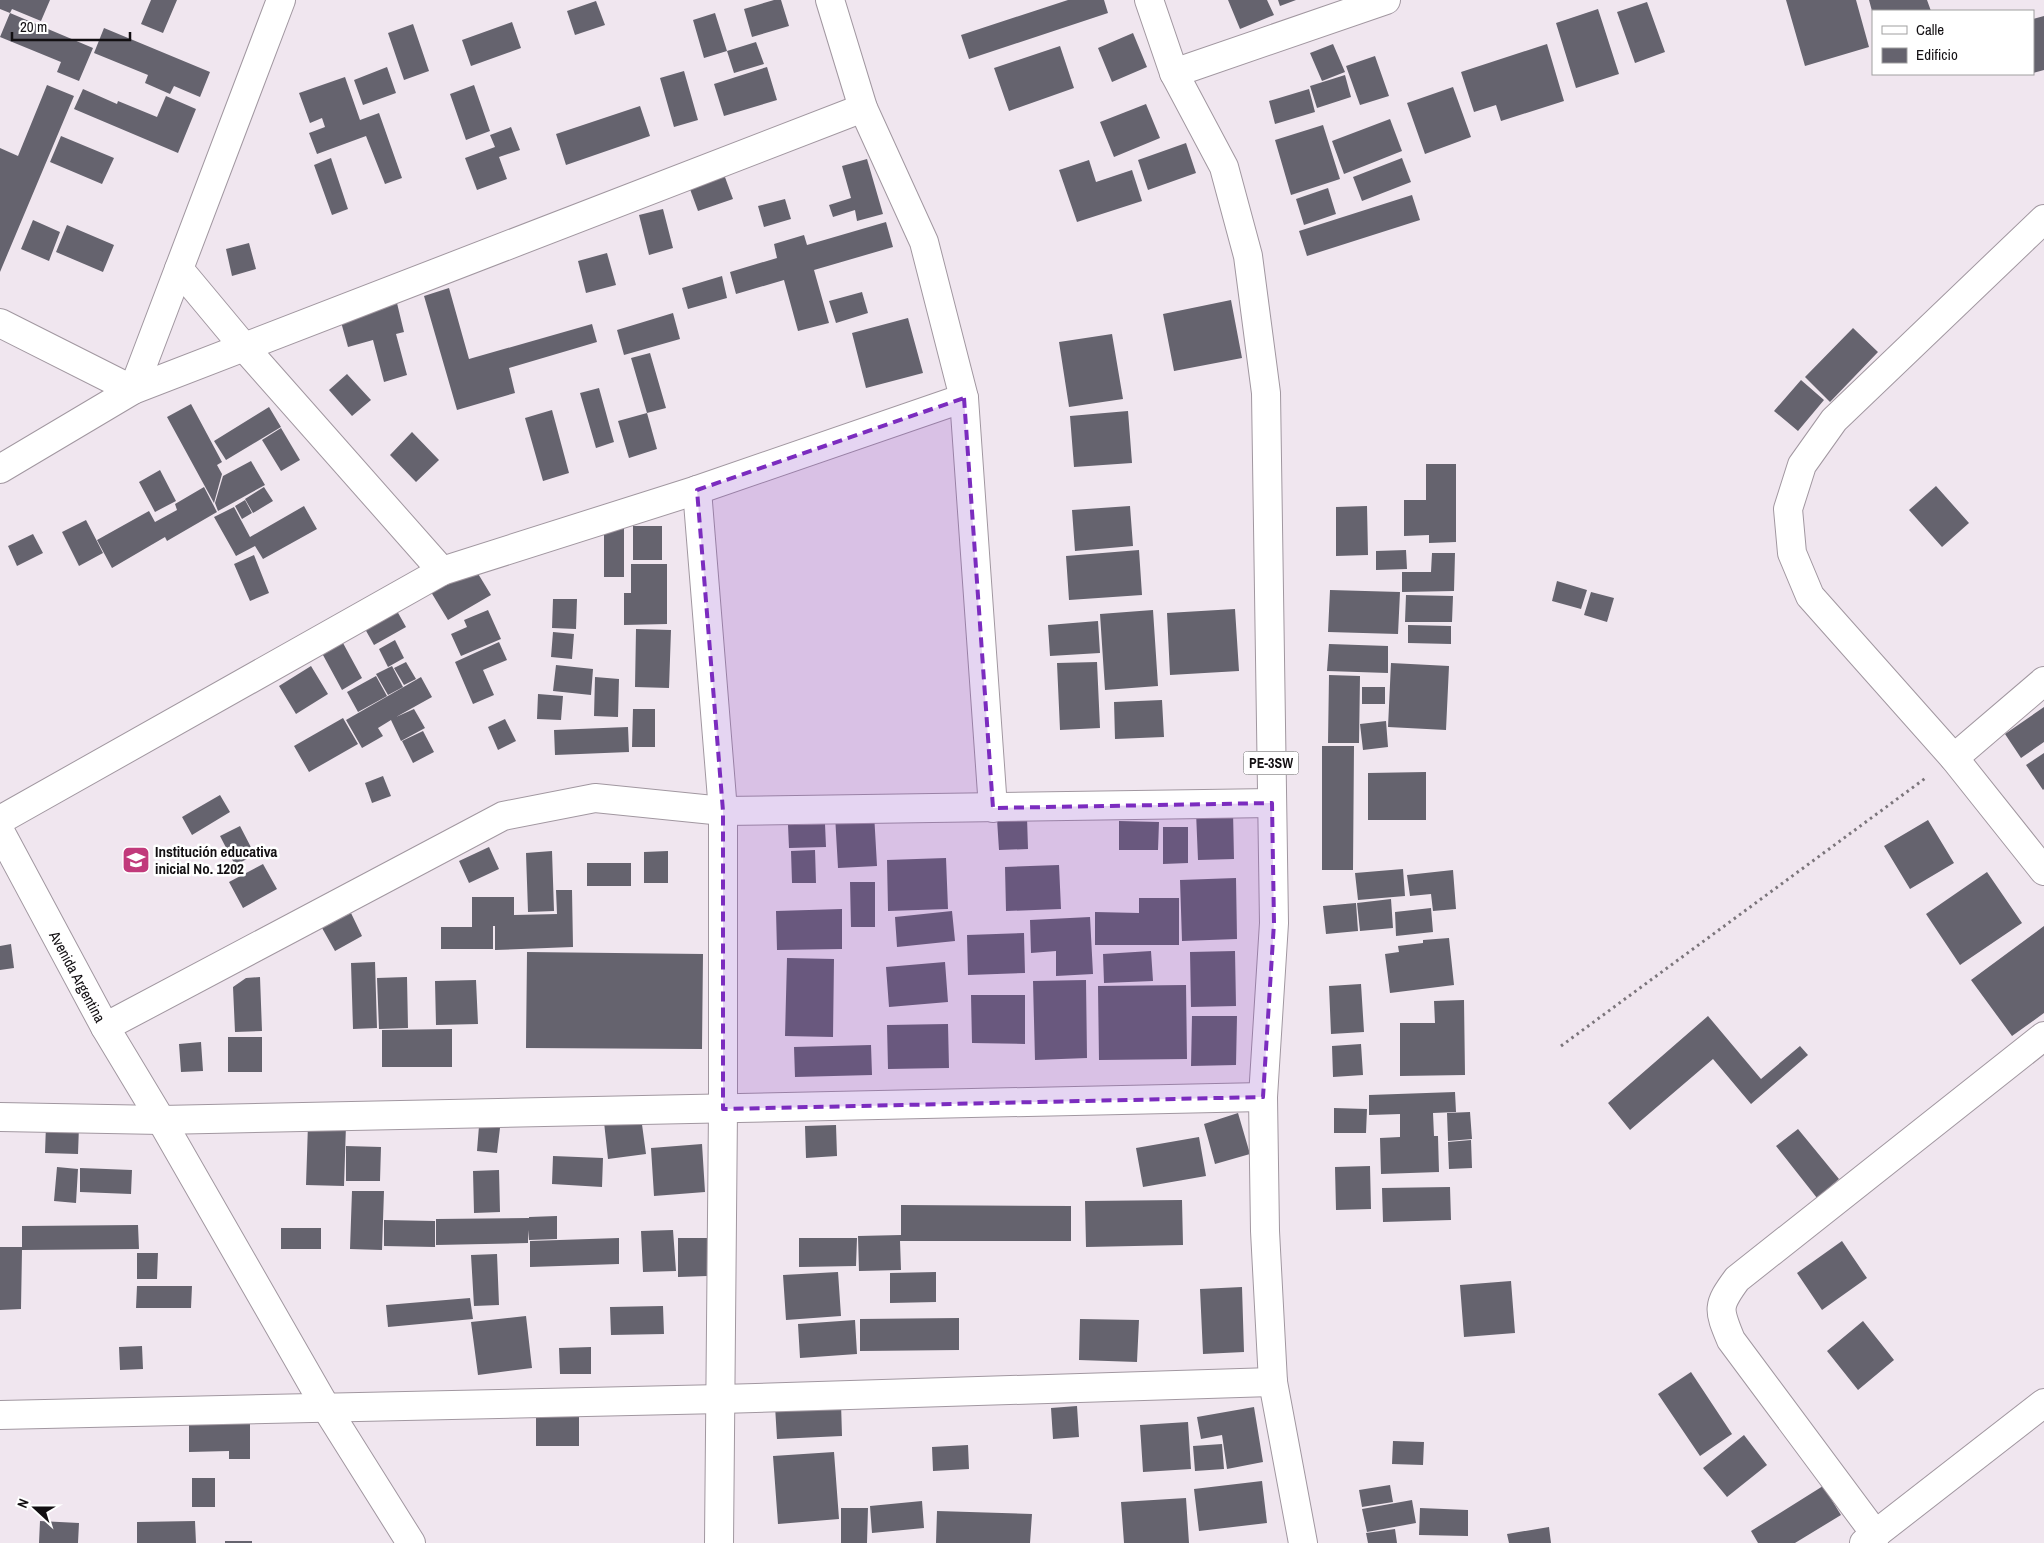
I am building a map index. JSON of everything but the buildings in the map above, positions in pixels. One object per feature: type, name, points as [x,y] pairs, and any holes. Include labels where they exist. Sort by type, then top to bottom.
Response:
[{"type":"street","points":[[133,390],[281,0]]},
{"type":"street","points":[[830,0],[863,108],[924,242],[964,398],[992,808]]},
{"type":"street","name":"PE-3SW","points":[[1149,0],[1174,73],[1224,167],[1248,256],[1266,393],[1274,923],[1263,1097],[1265,1231],[1273,1382],[1303,1543]]},
{"type":"street","points":[[1174,73],[1386,0]]},
{"type":"street","points":[[0,469],[133,390],[863,108]]},
{"type":"street","points":[[2044,219],[1834,420],[1802,465],[1788,509],[1792,553],[1810,596],[1954,758],[2044,871]]},
{"type":"street","points":[[179,269],[244,347],[442,571]]},
{"type":"street","points":[[0,323],[133,390]]},
{"type":"street","points":[[0,820],[442,571],[697,490],[964,398]]},
{"type":"street","points":[[697,490],[723,811],[723,1109],[719,1543]]},
{"type":"street","points":[[1954,758],[2044,681]]},
{"type":"street","points":[[105,1027],[503,816],[596,798],[723,811],[1272,803]]},
{"type":"street","name":"Avenida Argentina","points":[[0,831],[105,1027],[161,1120],[325,1406],[411,1543]]},
{"type":"street","points":[[2044,1036],[1737,1279],[1722,1299],[1722,1318],[1731,1340],[1870,1539],[2044,1404]]},
{"type":"street","points":[[0,1117],[161,1120],[1263,1097]]},
{"type":"street","points":[[0,1414],[721,1399],[1273,1382]]},
{"type":"path","points":[[1561,1046],[1954,758]]},
{"type":"highlighted area","points":[[964,398],[993,808],[1272,803],[1274,923],[1263,1097],[723,1109],[723,811],[697,490]]},
{"type":"place","name":"Institución educativa inicial No. 1202","points":[[136,860]]}]
